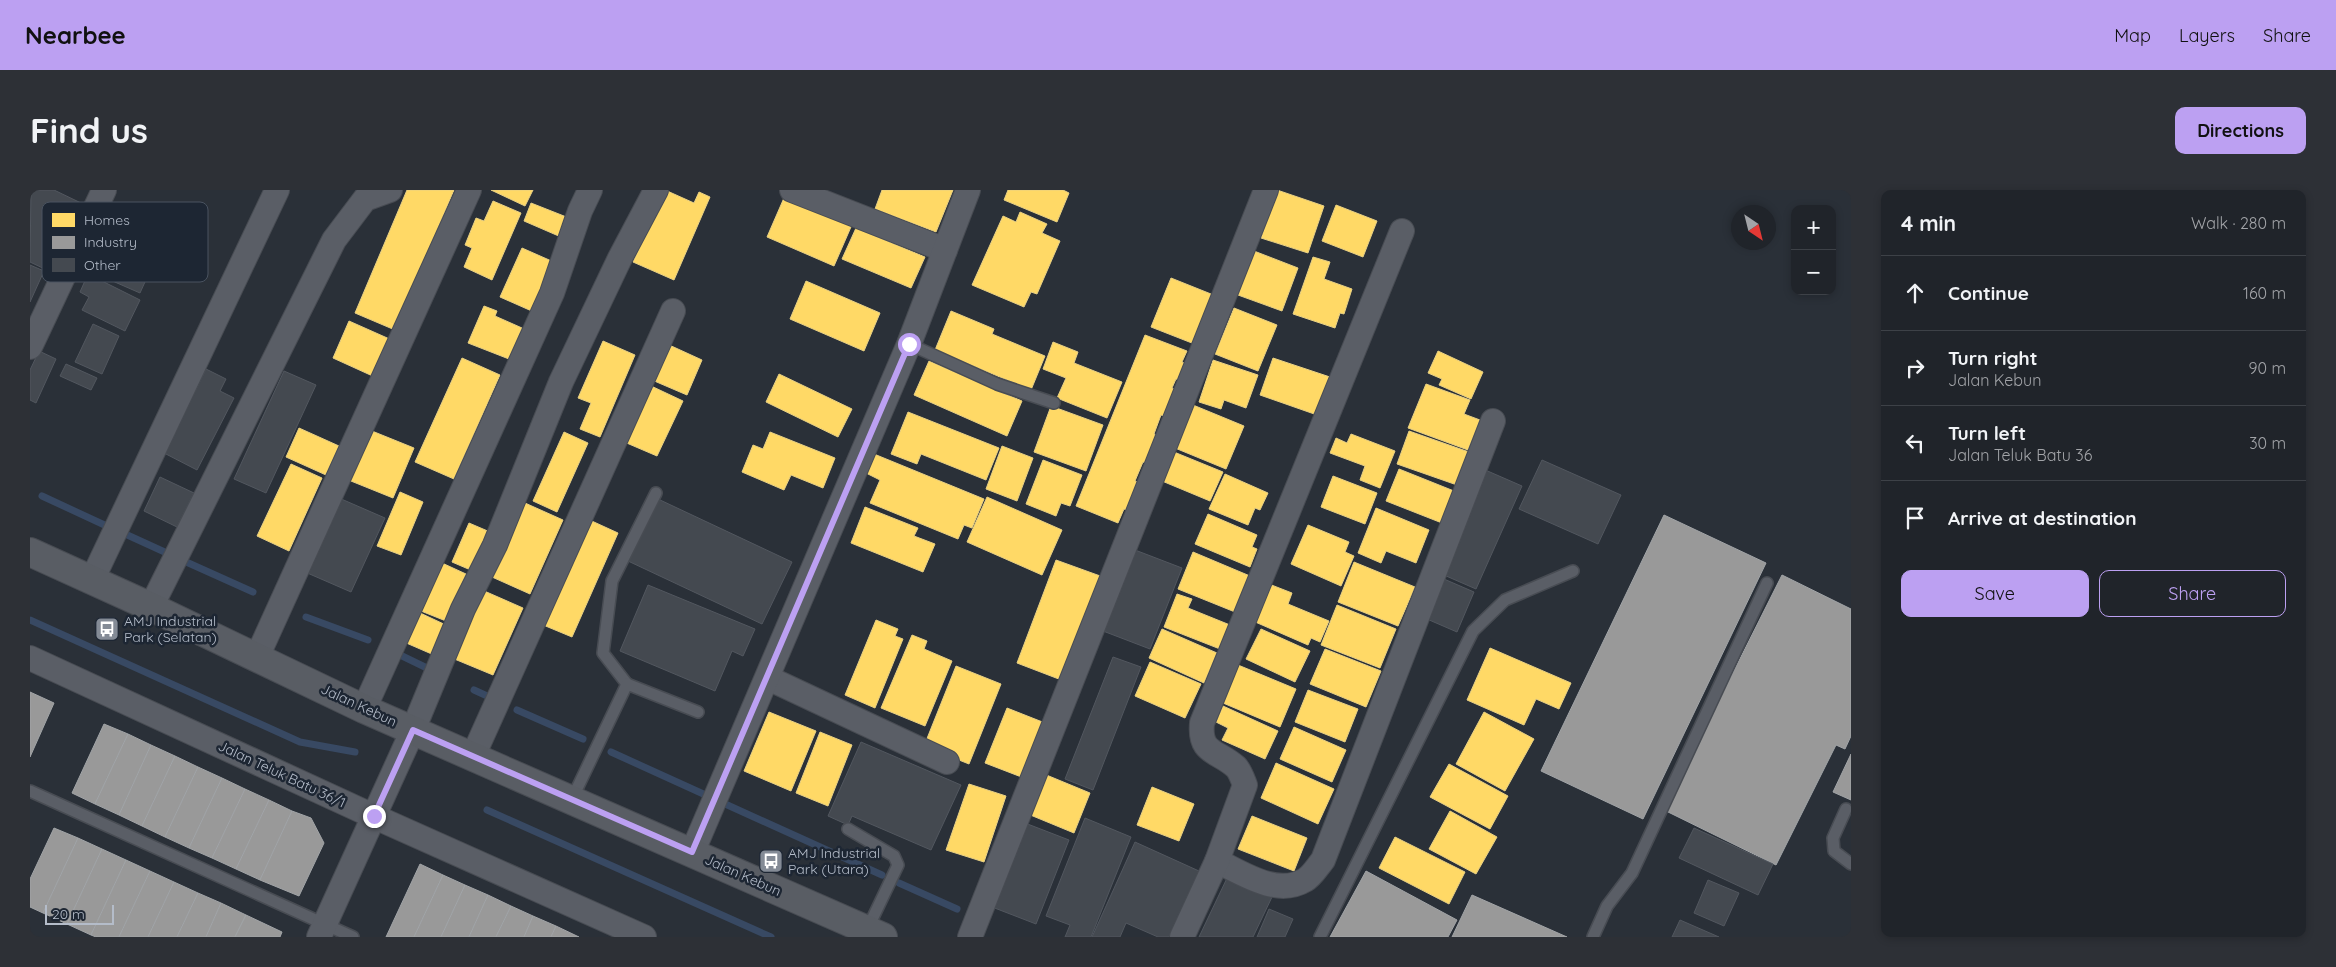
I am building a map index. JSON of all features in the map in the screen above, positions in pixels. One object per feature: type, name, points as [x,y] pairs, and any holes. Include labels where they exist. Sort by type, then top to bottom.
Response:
[{"type":"main road","name":"Jalan Kebun","points":[[30,552],[151,607],[364,709],[875,933]]},
{"type":"street","points":[[98,202],[104,190]]},
{"type":"street","points":[[92,580],[277,190]]},
{"type":"street","points":[[151,607],[334,240],[365,199],[390,190]]},
{"type":"street","points":[[257,657],[469,190]]},
{"type":"street","points":[[364,709],[552,293],[580,211],[590,190]]},
{"type":"street","points":[[322,930],[413,730],[463,609],[495,544],[561,382],[620,258],[656,190]]},
{"type":"street","points":[[792,190],[945,250]]},
{"type":"street","points":[[692,852],[768,678],[909,344],[968,190]]},
{"type":"street","points":[[970,937],[1266,190]]},
{"type":"street","points":[[1182,937],[1217,861],[1245,785],[1237,768],[1208,748],[1201,737],[1202,723],[1402,230]]},
{"type":"street","points":[[30,346],[60,282]]},
{"type":"street","points":[[473,756],[673,311]]},
{"type":"street","points":[[1217,861],[1255,879],[1284,888],[1306,880],[1323,860],[1493,421]]},
{"type":"street","name":"Jalan Teluk Batu 36/1","points":[[30,658],[374,816],[644,937]]},
{"type":"street","points":[[768,678],[947,762]]},
{"type":"lane","points":[[909,344],[997,384],[1054,403]]},
{"type":"lane","points":[[656,493],[612,581],[603,653],[627,684],[698,712]]},
{"type":"lane","points":[[1320,937],[1473,631],[1505,600],[1573,571]]},
{"type":"lane","points":[[1593,937],[1606,906],[1632,873],[1767,583]]},
{"type":"lane","points":[[572,800],[627,684]]},
{"type":"lane","points":[[30,791],[322,930],[353,937]]},
{"type":"lane","points":[[1846,810],[1833,838],[1834,851],[1851,864]]},
{"type":"lane","points":[[848,829],[894,856],[898,865],[875,933]]},
{"type":"building: Homes","points":[[407,190],[454,190],[395,330],[355,313]]},
{"type":"building: Homes","points":[[491,190],[533,190],[525,206]]},
{"type":"building: Homes","points":[[665,190],[694,203],[699,192],[710,197],[674,280],[633,262]]},
{"type":"building: Homes","points":[[882,190],[953,190],[936,232],[875,209]]},
{"type":"building: Homes","points":[[1008,190],[1063,190],[1069,193],[1057,222],[1004,200]]},
{"type":"building: Homes","points":[[1277,190],[1324,206],[1308,253],[1261,238]]},
{"type":"building: Homes","points":[[787,191],[854,220],[834,266],[767,237]]},
{"type":"building: Homes","points":[[493,201],[521,213],[492,280],[464,267],[472,248],[465,245],[476,218],[484,221]]},
{"type":"building: Homes","points":[[531,203],[569,218],[561,237],[524,221]]},
{"type":"building: Homes","points":[[1336,205],[1377,221],[1363,257],[1322,241]]},
{"type":"building: Homes","points":[[1020,212],[1047,224],[1042,233],[1060,241],[1037,294],[1031,292],[1024,307],[972,285],[1003,216],[1016,222]]},
{"type":"building: Homes","points":[[856,228],[925,257],[911,288],[842,259]]},
{"type":"building: Homes","points":[[522,248],[556,263],[534,312],[500,297]]},
{"type":"building: Homes","points":[[1254,251],[1298,268],[1282,311],[1238,295]]},
{"type":"building: Homes","points":[[1313,257],[1330,262],[1324,279],[1352,289],[1344,314],[1340,313],[1335,328],[1293,314]]},
{"type":"building: Homes","points":[[1171,278],[1216,296],[1197,345],[1151,327]]},
{"type":"building: Homes","points":[[806,281],[880,313],[864,351],[790,319]]},
{"type":"building: Homes","points":[[484,306],[497,311],[495,316],[522,328],[509,359],[468,343]]},
{"type":"building: Homes","points":[[1234,308],[1277,325],[1258,371],[1215,354]]},
{"type":"building: Homes","points":[[951,311],[994,329],[992,334],[1045,356],[1031,390],[935,350]]},
{"type":"building: Homes","points":[[349,321],[394,341],[377,378],[333,358]]},
{"type":"building: Homes","points":[[1145,335],[1187,351],[1182,362],[1191,366],[1185,382],[1176,379],[1172,388],[1180,392],[1170,418],[1161,415],[1154,434],[1162,437],[1150,465],[1143,462],[1135,481],[1143,484],[1131,512],[1124,509],[1118,523],[1076,506]]},
{"type":"building: Homes","points":[[603,341],[635,355],[600,437],[580,429],[591,403],[578,398]]},
{"type":"building: Homes","points":[[1053,342],[1078,352],[1074,363],[1122,382],[1107,418],[1057,398],[1066,378],[1043,369]]},
{"type":"building: Homes","points":[[667,344],[702,360],[687,395],[652,380]]},
{"type":"building: Homes","points":[[1438,351],[1483,372],[1471,399],[1439,385],[1442,379],[1428,373]]},
{"type":"building: Homes","points":[[462,358],[500,375],[454,479],[415,462]]},
{"type":"building: Homes","points":[[1273,358],[1333,378],[1320,416],[1260,395]]},
{"type":"building: Homes","points":[[1213,360],[1258,375],[1246,408],[1224,400],[1221,409],[1199,402]]},
{"type":"building: Homes","points":[[929,361],[1022,401],[1007,436],[914,395]]},
{"type":"building: Homes","points":[[779,374],[852,409],[838,437],[766,402]]},
{"type":"building: Homes","points":[[1426,384],[1470,400],[1464,414],[1480,420],[1468,450],[1408,428]]},
{"type":"building: Homes","points":[[649,385],[683,401],[657,456],[622,441]]},
{"type":"building: Homes","points":[[1193,405],[1244,426],[1226,469],[1175,448]]},
{"type":"building: Homes","points":[[1051,406],[1103,425],[1086,471],[1034,452]]},
{"type":"building: Homes","points":[[908,412],[999,448],[986,480],[921,454],[917,464],[891,454]]},
{"type":"building: Homes","points":[[299,428],[339,446],[326,475],[286,457]]},
{"type":"building: Homes","points":[[367,429],[414,448],[393,498],[346,479]]},
{"type":"building: Homes","points":[[1409,431],[1469,452],[1457,485],[1397,464]]},
{"type":"building: Homes","points":[[564,432],[588,443],[557,512],[533,501]]},
{"type":"building: Homes","points":[[770,432],[835,458],[823,488],[791,475],[784,490],[742,472],[753,445],[763,449]]},
{"type":"building: Homes","points":[[1351,434],[1395,451],[1380,488],[1360,480],[1365,466],[1330,453],[1336,438],[1347,443]]},
{"type":"building: Homes","points":[[1002,446],[1033,458],[1017,501],[986,489]]},
{"type":"building: Homes","points":[[1174,452],[1223,472],[1210,501],[1162,481]]},
{"type":"building: Homes","points":[[874,454],[984,499],[972,528],[964,525],[958,539],[870,503],[880,480],[866,473]]},
{"type":"building: Homes","points":[[1043,460],[1082,475],[1070,506],[1061,503],[1056,516],[1026,504]]},
{"type":"building: Homes","points":[[291,464],[322,478],[289,551],[257,536]]},
{"type":"building: Homes","points":[[1399,469],[1454,491],[1442,523],[1386,501]]},
{"type":"building: Homes","points":[[1225,474],[1268,493],[1260,510],[1255,508],[1248,525],[1209,509]]},
{"type":"building: Homes","points":[[1333,476],[1377,493],[1365,524],[1321,507]]},
{"type":"building: Homes","points":[[400,492],[423,502],[401,555],[377,546]]},
{"type":"building: Homes","points":[[987,497],[1062,530],[1042,575],[967,542]]},
{"type":"building: Homes","points":[[525,503],[563,520],[530,594],[492,577]]},
{"type":"building: Homes","points":[[865,507],[918,528],[914,536],[935,544],[923,572],[851,543]]},
{"type":"building: Homes","points":[[1376,508],[1429,530],[1416,563],[1386,551],[1381,563],[1358,553]]},
{"type":"building: Homes","points":[[1208,514],[1257,535],[1252,547],[1257,549],[1250,567],[1195,544]]},
{"type":"building: Homes","points":[[583,517],[618,533],[572,637],[536,622]]},
{"type":"building: Homes","points":[[469,523],[490,532],[473,571],[452,562]]},
{"type":"building: Homes","points":[[1308,525],[1349,542],[1345,552],[1354,556],[1341,586],[1291,564]]},
{"type":"building: Homes","points":[[1193,552],[1250,576],[1235,612],[1178,589]]},
{"type":"building: Homes","points":[[1056,560],[1103,577],[1064,681],[1017,663]]},
{"type":"building: Homes","points":[[1354,562],[1415,587],[1398,626],[1338,602]]},
{"type":"building: Homes","points":[[442,563],[466,574],[446,621],[421,611]]},
{"type":"building: Homes","points":[[1269,584],[1292,593],[1288,604],[1329,621],[1320,642],[1311,638],[1308,645],[1253,621]]},
{"type":"building: Homes","points":[[482,590],[523,608],[493,675],[452,658]]},
{"type":"building: Homes","points":[[1177,594],[1192,599],[1188,608],[1230,625],[1220,649],[1164,627]]},
{"type":"building: Homes","points":[[1337,605],[1396,629],[1380,668],[1321,645]]},
{"type":"building: Homes","points":[[418,612],[448,626],[434,655],[404,642]]},
{"type":"building: Homes","points":[[876,620],[898,629],[895,636],[903,639],[875,708],[845,695]]},
{"type":"building: Homes","points":[[1162,629],[1217,653],[1204,683],[1149,658]]},
{"type":"building: Homes","points":[[1261,629],[1310,651],[1295,682],[1246,659]]},
{"type":"building: Homes","points":[[912,635],[927,641],[924,649],[952,661],[925,726],[881,708]]},
{"type":"building: Homes","points":[[1490,648],[1571,683],[1559,709],[1536,699],[1524,725],[1467,700]]},
{"type":"building: Homes","points":[[1325,649],[1381,671],[1366,707],[1310,684]]},
{"type":"building: Homes","points":[[1150,662],[1201,684],[1185,718],[1135,696]]},
{"type":"building: Homes","points":[[1238,665],[1296,689],[1280,727],[1223,703]]},
{"type":"building: Homes","points":[[956,666],[1001,684],[969,764],[924,746]]},
{"type":"building: Homes","points":[[1308,690],[1358,709],[1345,742],[1295,722]]},
{"type":"building: Homes","points":[[1223,706],[1278,731],[1265,759],[1222,740],[1228,728],[1216,722]]},
{"type":"building: Homes","points":[[1007,708],[1045,723],[1024,778],[985,763]]},
{"type":"building: Homes","points":[[769,712],[816,731],[791,791],[744,771]]},
{"type":"building: Homes","points":[[1484,712],[1534,739],[1505,791],[1456,764]]},
{"type":"building: Homes","points":[[1294,727],[1346,750],[1332,782],[1280,759]]},
{"type":"building: Homes","points":[[820,732],[852,745],[828,806],[796,793]]},
{"type":"building: Homes","points":[[1276,763],[1334,789],[1318,824],[1261,798]]},
{"type":"building: Homes","points":[[1449,764],[1508,796],[1490,829],[1430,797]]},
{"type":"building: Homes","points":[[1044,774],[1090,793],[1074,833],[1028,814]]},
{"type":"building: Homes","points":[[969,784],[1006,796],[984,862],[946,850]]},
{"type":"building: Homes","points":[[1152,787],[1194,804],[1179,841],[1137,825]]},
{"type":"building: Homes","points":[[1450,811],[1497,837],[1476,874],[1429,849]]},
{"type":"building: Homes","points":[[1252,816],[1307,838],[1294,871],[1238,849]]},
{"type":"building: Homes","points":[[1395,837],[1465,872],[1449,904],[1379,868]]},
{"type":"building: Industry","points":[[1664,515],[1766,563],[1643,819],[1541,771]]},
{"type":"building: Industry","points":[[1782,575],[1851,609],[1851,736],[1845,749],[1836,745],[1776,865],[1664,810]]},
{"type":"building: Industry","points":[[30,692],[54,703],[30,757]]},
{"type":"building: Industry","points":[[104,724],[128,734],[95,804],[72,793]]},
{"type":"building: Industry","points":[[128,734],[151,745],[119,815],[95,804]]},
{"type":"building: Industry","points":[[151,745],[175,756],[142,826],[119,815]]},
{"type":"building: Industry","points":[[1851,754],[1851,800],[1833,792]]},
{"type":"building: Industry","points":[[175,756],[198,767],[165,837],[142,826]]},
{"type":"building: Industry","points":[[198,767],[222,778],[189,848],[165,837]]},
{"type":"building: Industry","points":[[222,778],[245,789],[212,858],[189,848]]},
{"type":"building: Industry","points":[[245,789],[269,800],[236,869],[212,858]]},
{"type":"building: Industry","points":[[269,800],[292,811],[260,880],[236,869]]},
{"type":"building: Industry","points":[[292,811],[311,818],[324,843],[299,896],[260,880]]},
{"type":"building: Industry","points":[[54,828],[78,838],[43,913],[30,907],[30,879]]},
{"type":"building: Industry","points":[[78,838],[102,849],[67,924],[43,913]]},
{"type":"building: Industry","points":[[102,849],[126,860],[91,935],[67,924]]},
{"type":"building: Industry","points":[[126,860],[150,871],[119,937],[96,937],[91,935]]},
{"type":"building: Industry","points":[[420,864],[443,875],[414,937],[386,937]]},
{"type":"building: Industry","points":[[150,871],[174,882],[148,937],[119,937]]},
{"type":"building: Industry","points":[[1366,871],[1457,920],[1448,937],[1330,937]]},
{"type":"building: Industry","points":[[443,875],[465,885],[441,937],[414,937]]},
{"type":"building: Industry","points":[[174,882],[198,893],[177,937],[148,937]]},
{"type":"building: Industry","points":[[465,885],[488,895],[469,937],[441,937]]},
{"type":"building: Industry","points":[[198,893],[221,903],[206,937],[177,937]]},
{"type":"building: Industry","points":[[488,895],[511,906],[496,937],[469,937]]},
{"type":"building: Industry","points":[[1472,895],[1567,937],[1452,937]]},
{"type":"building: Industry","points":[[221,903],[246,915],[235,937],[206,937]]},
{"type":"building: Industry","points":[[511,906],[533,916],[524,937],[496,937]]},
{"type":"building: Industry","points":[[246,915],[282,932],[280,937],[235,937]]},
{"type":"building: Industry","points":[[533,916],[556,926],[551,937],[524,937]]},
{"type":"building: Industry","points":[[556,926],[579,937],[551,937]]},
{"type":"building: Other","points":[[31,190],[54,190],[79,202],[42,202],[42,268],[30,262]]},
{"type":"building: Other","points":[[30,265],[42,270],[42,275],[30,302]]},
{"type":"building: Other","points":[[84,282],[104,282],[140,300],[125,331],[82,310],[89,297],[80,292]]},
{"type":"building: Other","points":[[115,282],[145,282],[140,293]]},
{"type":"building: Other","points":[[93,324],[119,336],[102,374],[75,362]]},
{"type":"building: Other","points":[[39,351],[56,359],[36,403],[30,400],[30,370]]},
{"type":"building: Other","points":[[66,364],[97,378],[91,390],[60,376]]},
{"type":"building: Other","points":[[206,369],[226,379],[220,391],[234,398],[197,470],[164,453]]},
{"type":"building: Other","points":[[284,371],[316,385],[266,493],[234,479]]},
{"type":"building: Other","points":[[1542,460],[1621,495],[1598,544],[1519,509]]},
{"type":"building: Other","points":[[1483,469],[1522,486],[1476,589],[1437,572]]},
{"type":"building: Other","points":[[160,477],[194,493],[177,527],[144,511]]},
{"type":"building: Other","points":[[339,498],[385,518],[351,592],[305,572]]},
{"type":"building: Other","points":[[658,499],[792,562],[762,624],[628,561]]},
{"type":"building: Other","points":[[1135,550],[1182,568],[1150,649],[1103,631]]},
{"type":"building: Other","points":[[1437,576],[1474,592],[1457,632],[1420,616]]},
{"type":"building: Other","points":[[648,585],[755,629],[743,656],[732,651],[715,691],[620,651]]},
{"type":"building: Other","points":[[1113,657],[1141,667],[1093,790],[1065,779]]},
{"type":"building: Other","points":[[861,742],[961,785],[931,850],[852,816],[848,825],[828,816]]},
{"type":"building: Other","points":[[1085,818],[1131,837],[1091,937],[1065,937],[1070,925],[1046,916]]},
{"type":"building: Other","points":[[1025,823],[1069,840],[1036,924],[992,907]]},
{"type":"building: Other","points":[[1694,828],[1773,864],[1758,895],[1679,858]]},
{"type":"building: Other","points":[[1135,842],[1199,871],[1169,937],[1158,937],[1126,923],[1120,937],[1092,937]]},
{"type":"building: Other","points":[[1228,876],[1272,897],[1253,937],[1199,937]]},
{"type":"building: Other","points":[[1708,880],[1739,893],[1724,926],[1694,913]]},
{"type":"building: Other","points":[[1269,909],[1293,919],[1285,937],[1257,937]]},
{"type":"building: Other","points":[[1680,920],[1719,937],[1672,937]]},
{"type":"waterway","points":[[42,496],[111,528]]},
{"type":"waterway","points":[[123,533],[169,554]]},
{"type":"waterway","points":[[184,561],[253,592]]},
{"type":"waterway","points":[[306,617],[368,640]]},
{"type":"waterway","points":[[30,620],[300,742],[355,752]]},
{"type":"waterway","points":[[398,654],[429,669]]},
{"type":"waterway","points":[[474,690],[485,695]]},
{"type":"waterway","points":[[517,710],[583,739]]},
{"type":"waterway","points":[[611,752],[710,797]]},
{"type":"waterway","points":[[723,803],[882,875]]},
{"type":"waterway","points":[[487,810],[771,937]]},
{"type":"waterway","points":[[899,883],[957,909]]},
{"type":"place","name":"AMJ Industrial Park (Selatan)","points":[[107,629]]},
{"type":"place","name":"AMJ Industrial Park (Utara)","points":[[771,861]]},
{"type":"route","points":[[374,816],[413,730],[692,852],[768,678],[909,344]]}]
